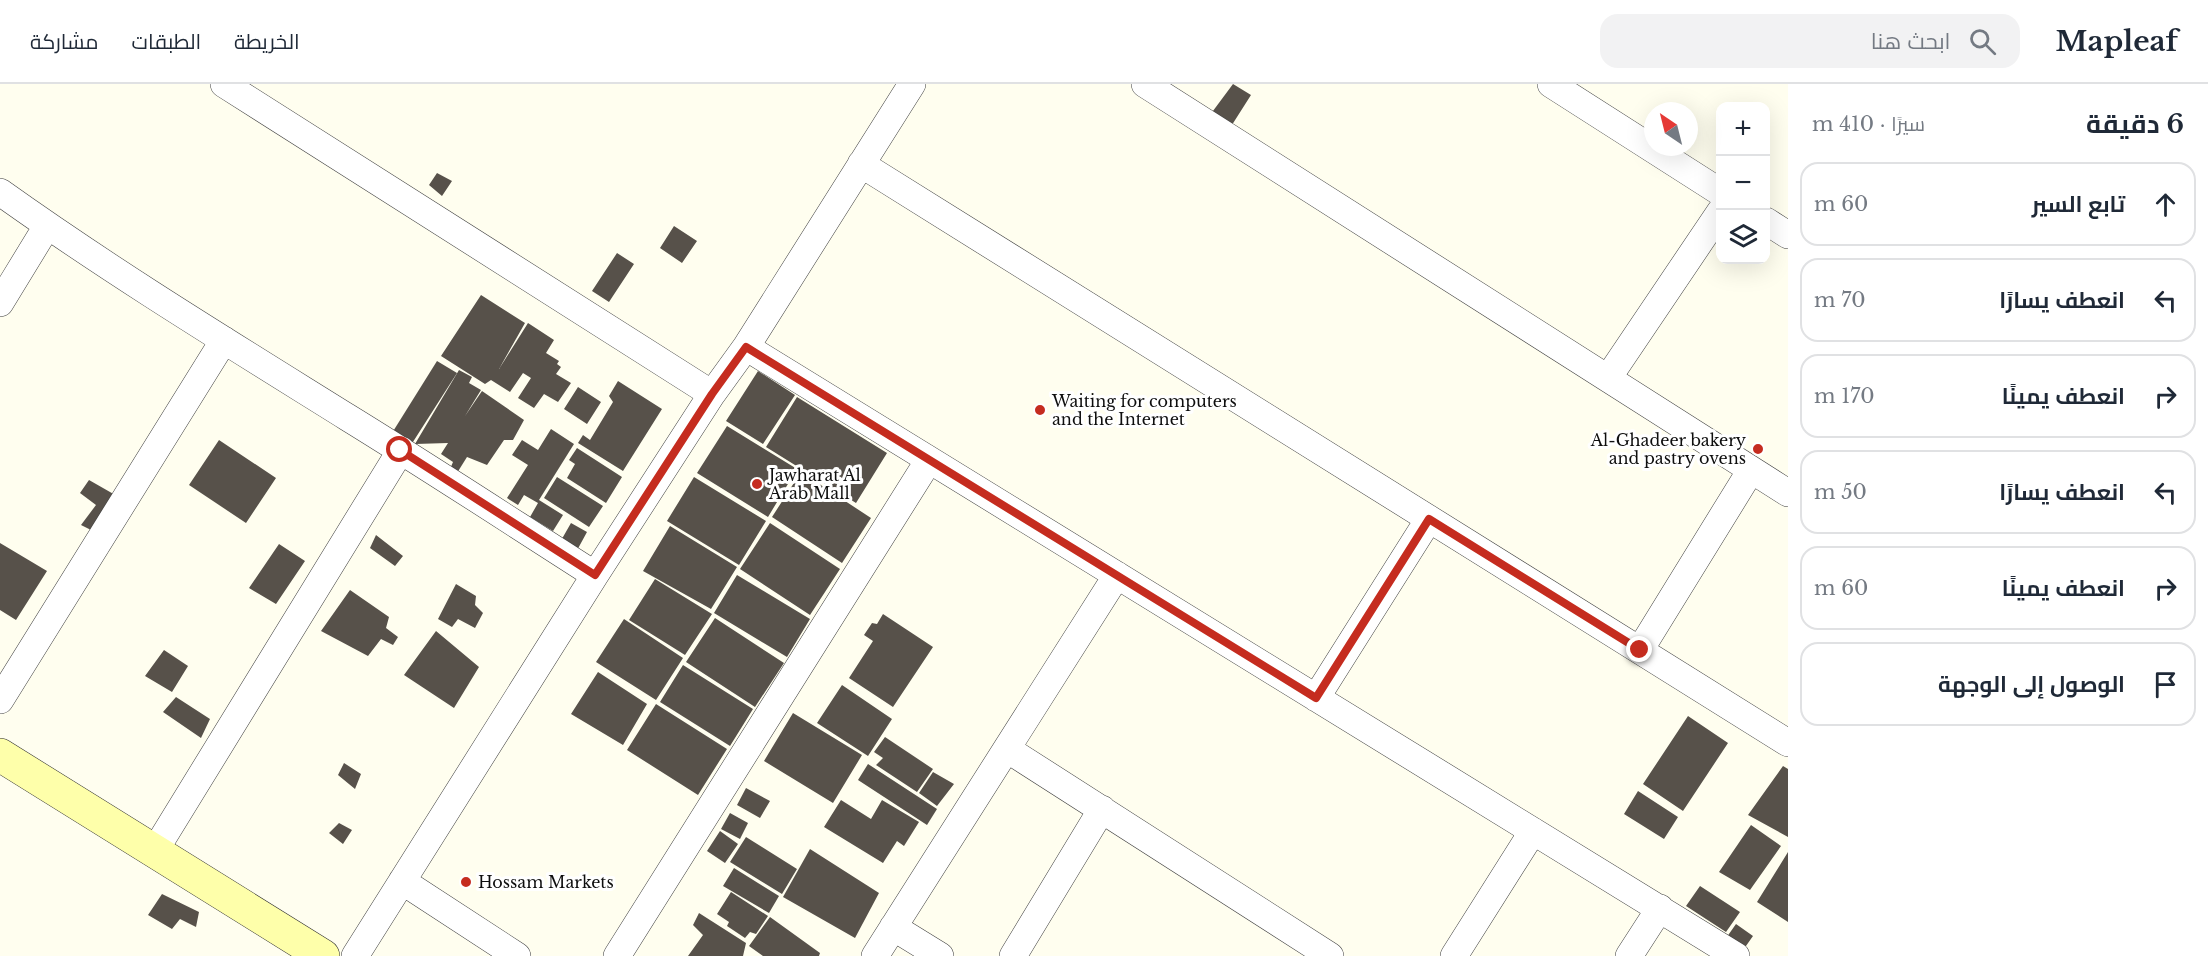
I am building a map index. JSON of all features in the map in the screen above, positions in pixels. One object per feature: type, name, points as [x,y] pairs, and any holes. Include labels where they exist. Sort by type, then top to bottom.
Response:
[{"type":"main road","points":[[0,755],[323,956]]},
{"type":"street","points":[[224,84],[712,394]]},
{"type":"street","points":[[355,956],[595,575],[712,394],[746,347],[912,84]]},
{"type":"street","points":[[1145,84],[1788,493]]},
{"type":"street","points":[[1551,84],[1716,189]]},
{"type":"street","points":[[861,164],[1788,743]]},
{"type":"street","points":[[0,192],[47,226],[224,340],[595,575]]},
{"type":"street","points":[[1608,378],[1716,218]]},
{"type":"street","points":[[1770,224],[1788,235]]},
{"type":"street","points":[[0,303],[47,226]]},
{"type":"street","points":[[0,700],[224,340]]},
{"type":"street","points":[[746,347],[1736,956]]},
{"type":"street","points":[[154,852],[400,450]]},
{"type":"street","points":[[617,956],[929,460]]},
{"type":"street","points":[[1640,650],[1752,470]]},
{"type":"street","points":[[1316,698],[1429,519]]},
{"type":"street","points":[[875,956],[1117,576]]},
{"type":"street","points":[[1007,749],[1330,956]]},
{"type":"street","points":[[1013,956],[1101,809]]},
{"type":"street","points":[[1454,956],[1533,831]]},
{"type":"street","points":[[402,881],[477,945],[517,956]]},
{"type":"street","points":[[1629,956],[1660,908]]},
{"type":"street","points":[[893,927],[940,956]]},
{"type":"building","points":[[1233,84],[1251,95],[1230,128],[1207,119]]},
{"type":"building","points":[[437,173],[452,181],[442,196],[429,185]]},
{"type":"building","points":[[674,226],[697,241],[682,263],[660,248]]},
{"type":"building","points":[[617,253],[634,264],[609,302],[592,291]]},
{"type":"building","points":[[481,295],[525,323],[499,369],[528,323],[554,340],[546,353],[559,361],[557,364],[561,367],[556,374],[571,383],[558,402],[544,394],[534,408],[518,398],[531,378],[523,373],[510,392],[491,380],[485,384],[441,356]]},
{"type":"building","points":[[437,361],[457,373],[411,445],[392,433]]},
{"type":"building","points":[[459,370],[472,377],[469,383],[481,390],[465,416],[482,391],[524,420],[513,440],[504,440],[487,465],[467,457],[457,473],[450,469],[453,462],[441,454],[448,443],[415,444]]},
{"type":"building","points":[[758,371],[795,395],[763,444],[726,421]]},
{"type":"building","points":[[618,381],[662,409],[623,471],[578,443],[583,435],[590,440],[613,402],[609,396]]},
{"type":"building","points":[[578,387],[601,402],[587,424],[564,409]]},
{"type":"building","points":[[797,397],[887,453],[856,503],[766,447]]},
{"type":"building","points":[[727,426],[797,469],[768,517],[697,473]]},
{"type":"building","points":[[551,429],[574,444],[539,500],[563,515],[553,531],[530,517],[538,503],[524,495],[518,505],[507,498],[528,465],[512,455],[522,440],[538,450]]},
{"type":"building","points":[[219,440],[276,478],[246,523],[189,485]]},
{"type":"building","points":[[577,448],[622,477],[606,503],[567,478],[575,464],[569,460]]},
{"type":"building","points":[[801,472],[871,518],[842,563],[772,517]]},
{"type":"building","points":[[557,477],[603,506],[589,527],[544,498]]},
{"type":"building","points":[[694,477],[766,521],[739,565],[667,521]]},
{"type":"building","points":[[89,480],[117,496],[95,532],[81,525],[96,505],[80,493]]},
{"type":"building","points":[[571,523],[587,532],[575,554],[559,544]]},
{"type":"building","points":[[770,523],[840,569],[810,615],[740,569]]},
{"type":"building","points":[[670,526],[737,567],[711,609],[643,571]]},
{"type":"building","points":[[376,535],[403,556],[395,566],[370,548]]},
{"type":"building","points":[[0,543],[47,571],[16,620],[0,610]]},
{"type":"building","points":[[279,544],[305,561],[276,604],[249,588]]},
{"type":"building","points":[[737,575],[810,619],[787,657],[714,613]]},
{"type":"building","points":[[655,579],[712,614],[685,655],[629,620]]},
{"type":"building","points":[[456,584],[476,596],[475,605],[483,613],[475,628],[458,619],[452,627],[438,619]]},
{"type":"building","points":[[350,590],[389,617],[386,628],[398,637],[393,645],[381,639],[368,656],[321,631]]},
{"type":"building","points":[[883,614],[933,647],[893,707],[849,678],[873,641],[864,635],[872,623],[877,624]]},
{"type":"building","points":[[715,618],[784,663],[755,707],[686,662]]},
{"type":"building","points":[[624,619],[683,658],[656,700],[596,662]]},
{"type":"building","points":[[436,631],[479,667],[454,708],[404,675]]},
{"type":"building","points":[[164,650],[188,666],[172,692],[145,676]]},
{"type":"building","points":[[683,665],[753,709],[730,746],[660,702]]},
{"type":"building","points":[[598,672],[647,704],[623,745],[571,714]]},
{"type":"building","points":[[842,685],[892,719],[868,756],[817,723]]},
{"type":"building","points":[[176,697],[210,719],[201,738],[163,712]]},
{"type":"building","points":[[656,704],[727,749],[698,795],[627,750]]},
{"type":"building","points":[[793,713],[862,755],[833,803],[764,761]]},
{"type":"building","points":[[1688,716],[1728,743],[1683,811],[1643,784]]},
{"type":"building","points":[[885,737],[933,769],[917,792],[876,765],[883,758],[874,752]]},
{"type":"building","points":[[344,763],[361,774],[355,789],[338,775]]},
{"type":"building","points":[[868,764],[937,809],[927,825],[858,780]]},
{"type":"building","points":[[1783,766],[1788,769],[1788,837],[1748,815]]},
{"type":"building","points":[[933,772],[954,784],[937,806],[919,793]]},
{"type":"building","points":[[746,788],[770,801],[760,818],[737,805]]},
{"type":"building","points":[[1638,791],[1678,817],[1664,839],[1624,814]]},
{"type":"building","points":[[841,800],[871,819],[882,800],[919,822],[904,846],[897,841],[883,863],[824,827]]},
{"type":"building","points":[[730,813],[748,823],[740,839],[721,829]]},
{"type":"building","points":[[339,823],[352,830],[343,844],[329,833]]},
{"type":"building","points":[[1751,825],[1781,846],[1750,890],[1719,872]]},
{"type":"building","points":[[720,831],[738,844],[725,863],[707,851]]},
{"type":"building","points":[[746,837],[797,869],[782,894],[730,862]]},
{"type":"building","points":[[810,849],[879,893],[855,938],[783,897]]},
{"type":"building","points":[[1788,852],[1788,922],[1757,902]]},
{"type":"building","points":[[734,868],[779,896],[769,913],[723,886]]},
{"type":"building","points":[[1700,886],[1740,912],[1726,932],[1686,906]]},
{"type":"building","points":[[731,892],[768,916],[756,934],[750,932],[745,938],[727,926],[729,922],[717,914]]},
{"type":"building","points":[[162,894],[199,912],[196,927],[180,919],[172,929],[148,915]]},
{"type":"building","points":[[699,913],[746,943],[743,956],[688,956],[703,935],[693,925]]},
{"type":"building","points":[[770,917],[820,953],[819,956],[763,956],[749,946]]},
{"type":"building","points":[[1736,924],[1753,936],[1741,953],[1724,941]]},
{"type":"place","name":"Waiting for computers and the Internet","points":[[1040,410]]},
{"type":"place","name":"Al-Ghadeer bakery and pastry ovens","points":[[1758,449]]},
{"type":"place","name":"Jawharat Al Arab Mall","points":[[757,484]]},
{"type":"place","name":"Hossam Markets","points":[[466,882]]},
{"type":"route","points":[[400,450],[595,575],[712,394],[746,347],[1316,698],[1429,519],[1640,650]]}]
